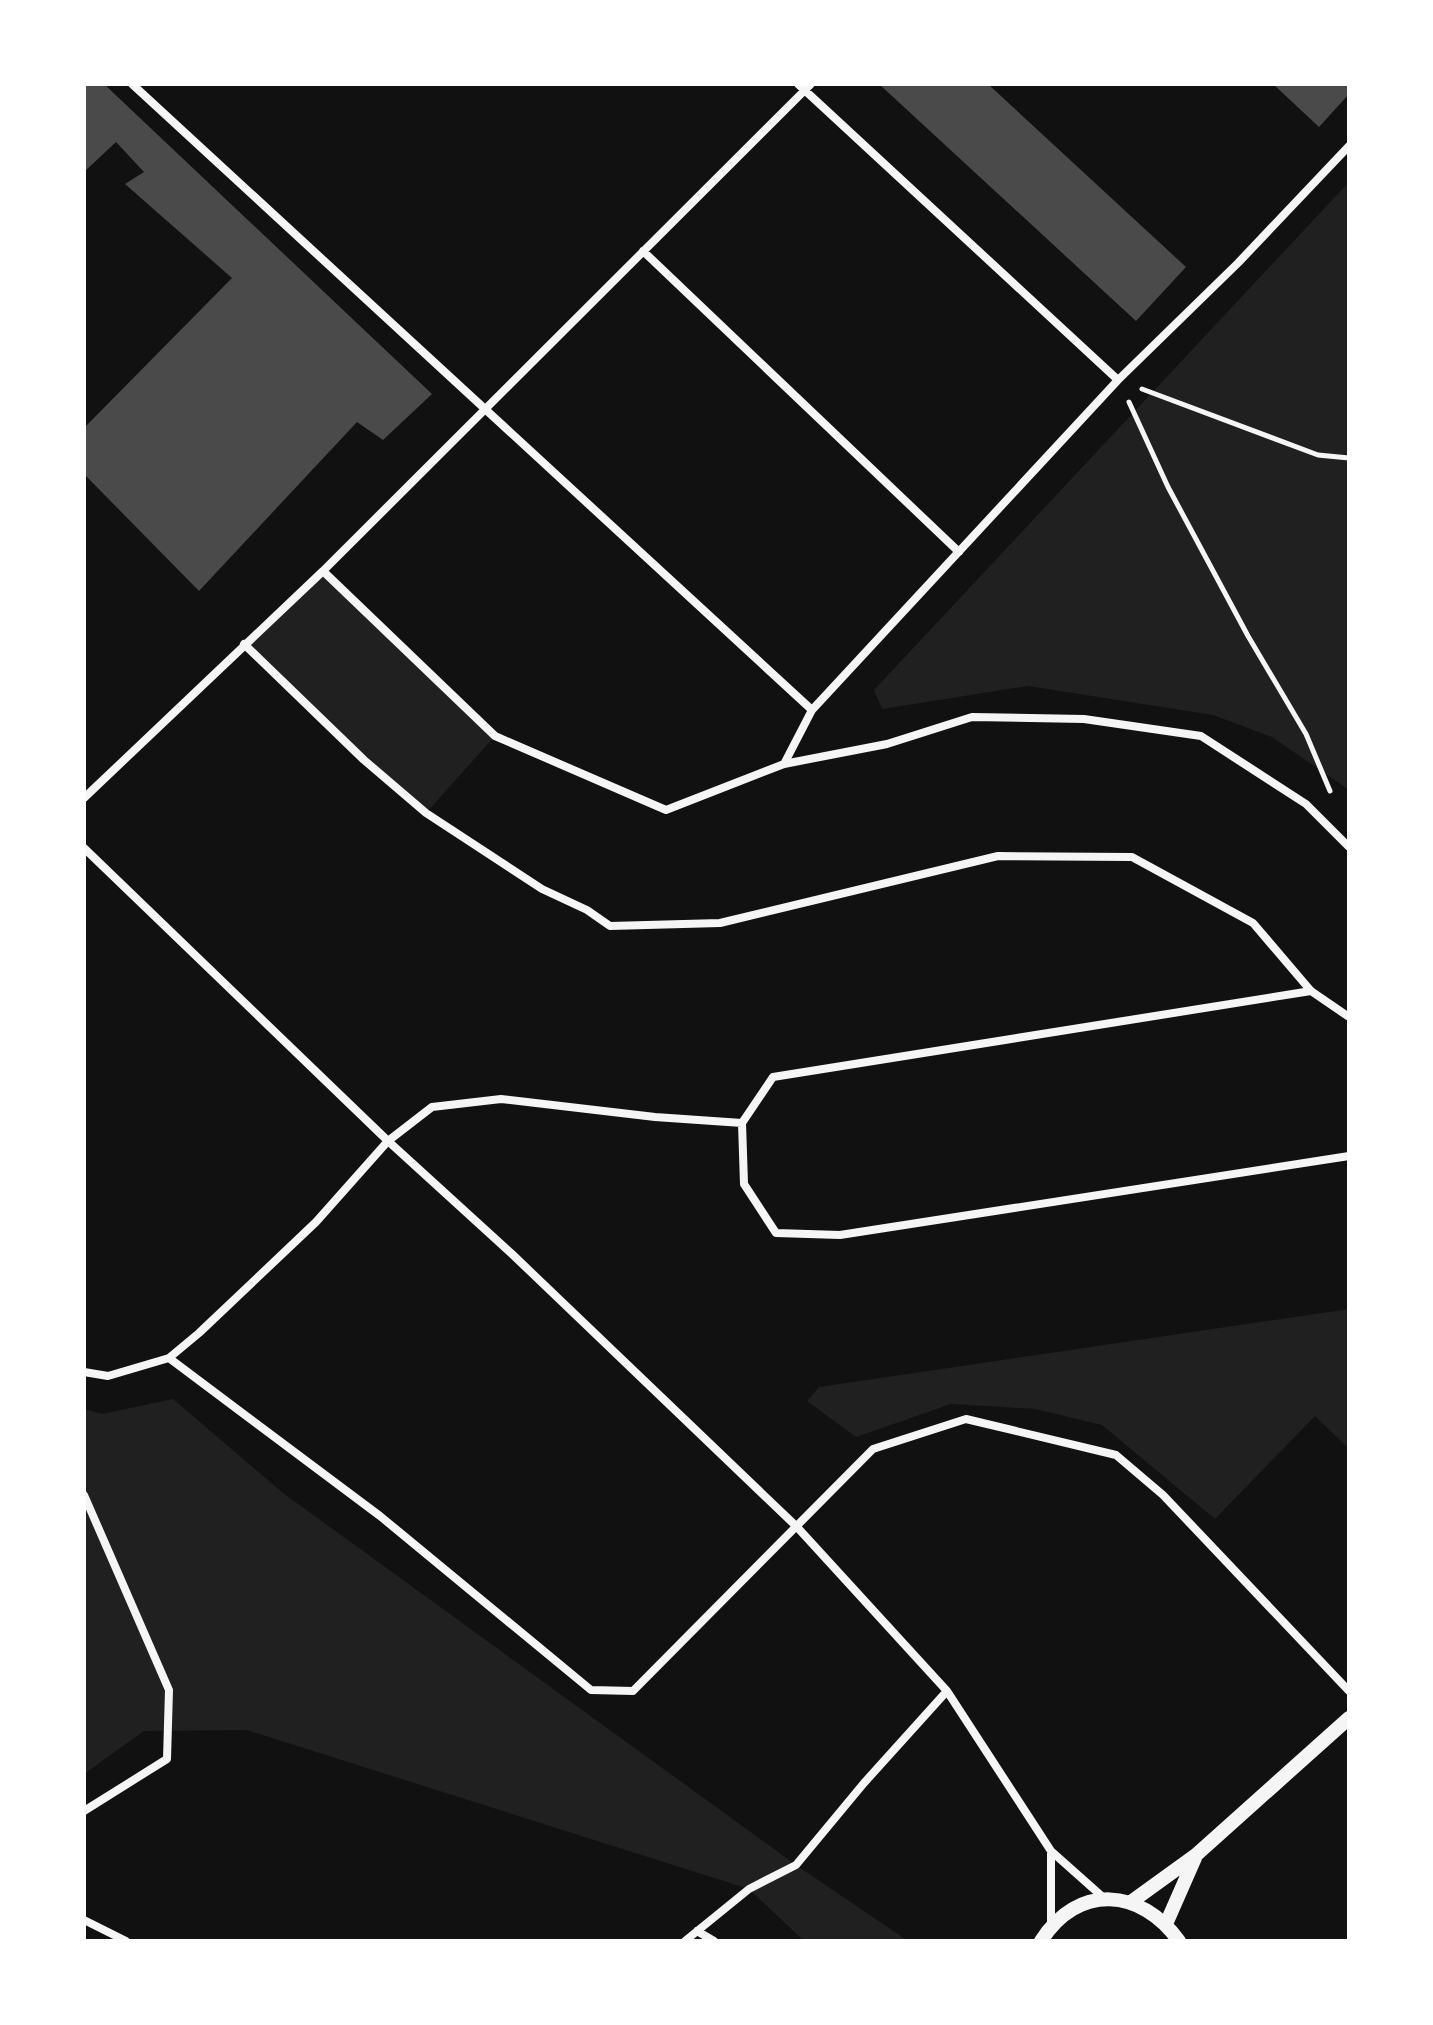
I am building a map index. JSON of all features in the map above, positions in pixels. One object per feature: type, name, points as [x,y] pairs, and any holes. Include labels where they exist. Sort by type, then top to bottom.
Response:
[{"type":"street","points":[[132,84],[812,710]]},
{"type":"street","points":[[144,94],[153,84]]},
{"type":"street","points":[[84,798],[486,411],[804,86],[1118,380]]},
{"type":"street","points":[[784,764],[812,710],[1118,380],[1238,263],[1349,146]]},
{"type":"street","points":[[643,251],[959,552]]},
{"type":"street","points":[[323,571],[495,736],[666,810],[784,764],[887,744],[972,717],[1084,719],[1201,736],[1306,804],[1349,847]]},
{"type":"street","points":[[244,644],[364,760],[426,813],[542,889],[587,910],[610,926],[720,923],[998,856],[1132,857],[1253,923],[1311,991],[1349,1017]]},
{"type":"street","points":[[84,848],[388,1141],[512,1254],[797,1527],[947,1691],[1051,1851],[1105,1899]]},
{"type":"street","points":[[1311,991],[773,1077],[742,1123],[744,1184],[776,1233],[840,1235],[1349,1156]]},
{"type":"street","points":[[84,1372],[108,1376],[169,1358],[316,1222],[388,1141],[432,1107],[501,1099],[655,1117],[742,1123]]},
{"type":"street","points":[[169,1358],[380,1516],[591,1690],[633,1691],[873,1449],[966,1419],[1116,1455],[1163,1495],[1349,1691]]},
{"type":"street","points":[[84,1495],[169,1690],[167,1759],[84,1811]]},
{"type":"street","points":[[685,1941],[749,1889],[796,1865],[947,1691]]},
{"type":"street","points":[[1131,1902],[1196,1855],[1349,1718]]},
{"type":"street","points":[[1051,1851],[1051,1925]]},
{"type":"street","points":[[1166,1924],[1196,1855]]},
{"type":"street","points":[[1041,1941],[1051,1925],[1066,1912],[1085,1903],[1105,1899],[1131,1902],[1150,1911],[1166,1924],[1179,1941]]},
{"type":"street","points":[[84,1920],[126,1941]]},
{"type":"street","points":[[697,1931],[714,1941]]},
{"type":"path","points":[[1118,380],[1318,455],[1349,458]]},
{"type":"path","points":[[1118,380],[1168,487],[1248,636],[1306,734],[1330,792]]},
{"type":"shaded area","points":[[1349,182],[1349,790],[1272,737],[1213,715],[1028,686],[882,709],[874,690]]},
{"type":"shaded area","points":[[323,571],[495,736],[426,813],[244,644]]},
{"type":"shaded area","points":[[1349,1309],[1349,1449],[1315,1416],[1215,1519],[1102,1425],[1035,1409],[951,1404],[856,1437],[807,1401],[819,1387]]},
{"type":"shaded area","points":[[173,1399],[283,1493],[796,1865],[908,1941],[804,1941],[749,1889],[247,1730],[144,1731],[84,1774],[84,1409],[102,1414]]},
{"type":"building","points":[[84,84],[104,84],[432,394],[383,440],[357,422],[199,591],[84,474],[84,428],[232,278],[125,184],[144,172],[116,142],[84,172]]},
{"type":"building","points":[[879,84],[988,84],[1186,267],[1136,321]]},
{"type":"building","points":[[1273,84],[1349,84],[1349,94],[1319,127]]}]
